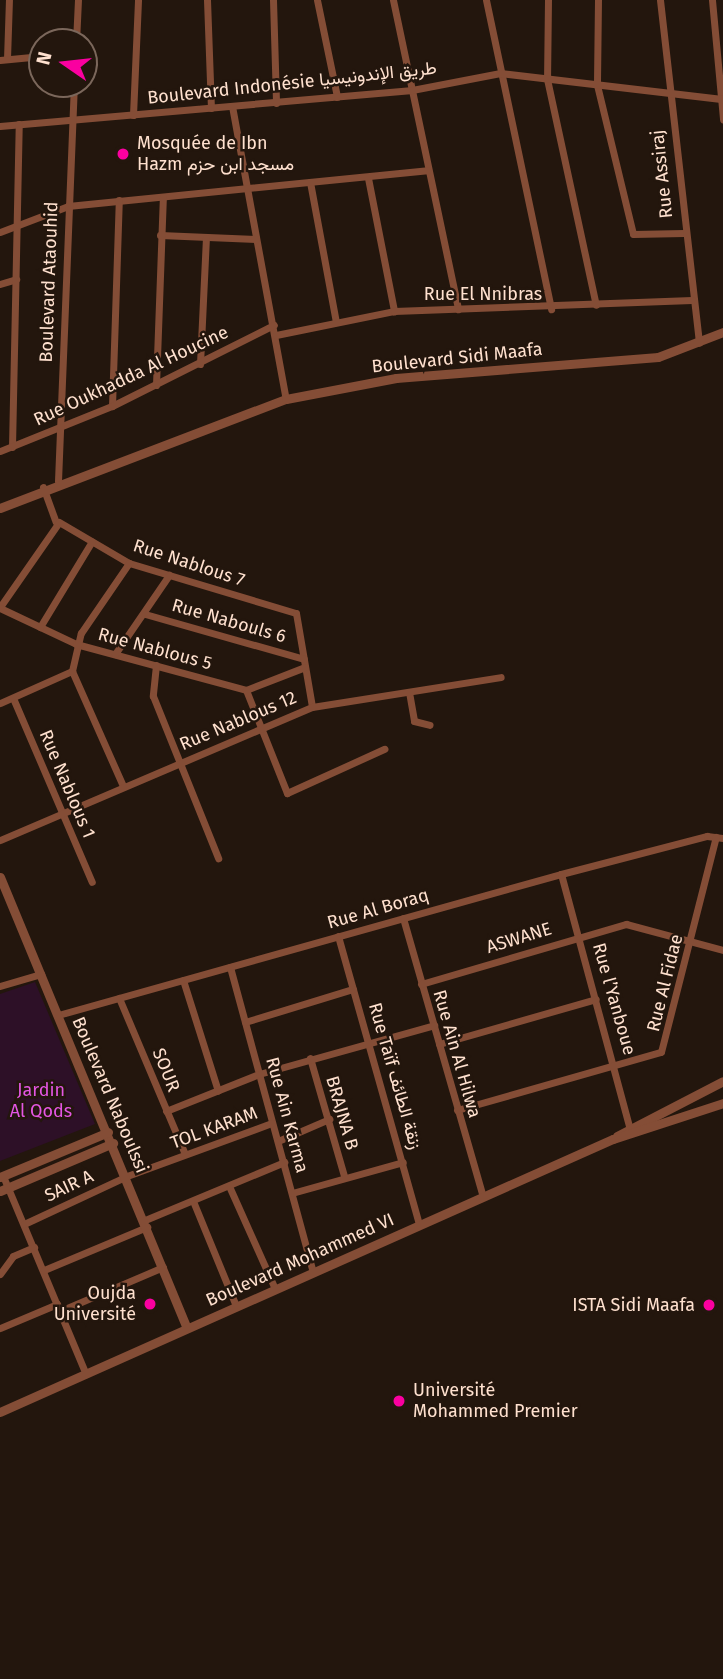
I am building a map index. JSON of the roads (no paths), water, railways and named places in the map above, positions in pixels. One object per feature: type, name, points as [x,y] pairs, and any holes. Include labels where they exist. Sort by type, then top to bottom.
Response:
[{"type":"street","points":[[9,0],[4,59],[28,57]]},
{"type":"street","points":[[77,28],[78,0]]},
{"type":"street","points":[[133,115],[138,0]]},
{"type":"street","points":[[207,0],[211,108]]},
{"type":"street","points":[[273,0],[276,103]]},
{"type":"street","points":[[317,0],[337,97]]},
{"type":"street","points":[[393,0],[458,309]]},
{"type":"street","points":[[486,0],[551,309]]},
{"type":"street","points":[[548,0],[547,79],[596,305]]},
{"type":"street","points":[[598,0],[597,85],[633,234],[684,233]]},
{"type":"street","name":"Rue Assiraj","points":[[660,0],[684,233],[699,344]]},
{"type":"street","points":[[712,0],[723,119]]},
{"type":"street","name":"Boulevard Indonésie طريق الإندونيسيا","points":[[0,126],[412,90],[500,73],[722,99]]},
{"type":"street","name":"Boulevard Ataouhid","points":[[58,481],[74,98]]},
{"type":"street","points":[[232,106],[286,399]]},
{"type":"street","points":[[12,447],[19,124]]},
{"type":"street","points":[[0,232],[68,206],[246,187],[369,178],[427,170]]},
{"type":"street","points":[[369,178],[394,311]]},
{"type":"street","points":[[310,182],[336,323]]},
{"type":"street","points":[[156,385],[163,197]]},
{"type":"street","points":[[112,406],[119,200]]},
{"type":"street","points":[[160,235],[256,239]]},
{"type":"street","points":[[200,364],[206,238]]},
{"type":"street","points":[[0,284],[16,279]]},
{"type":"street","name":"Rue El Nnibras","points":[[276,335],[394,311],[551,309],[692,300]]},
{"type":"street","name":"Rue Oukhadda Al Houcine","points":[[0,451],[112,406],[274,325]]},
{"type":"street","name":"Boulevard Sidi Maafa","points":[[0,508],[58,481],[286,399],[396,377],[640,359],[699,344],[723,332]]},
{"type":"street","points":[[0,608],[56,522],[43,487]]},
{"type":"street","name":"Rue Nablous 7","points":[[56,522],[129,563],[296,613],[305,663]]},
{"type":"street","points":[[40,627],[92,541]]},
{"type":"street","points":[[122,786],[72,671],[76,644],[129,563]]},
{"type":"street","points":[[115,654],[145,614],[169,575]]},
{"type":"street","name":"Rue Nablous 5","points":[[0,608],[76,644],[246,690]]},
{"type":"street","name":"Rue Nabouls 6","points":[[145,614],[305,663]]},
{"type":"street","points":[[312,707],[305,663],[246,690],[287,793],[384,749]]},
{"type":"street","points":[[156,666],[152,690],[218,858]]},
{"type":"street","points":[[0,703],[72,671]]},
{"type":"street","name":"Rue Nablous 12","points":[[0,840],[312,707],[502,677]]},
{"type":"street","points":[[410,692],[414,720],[430,724]]},
{"type":"street","name":"Rue Nablous 1","points":[[13,698],[92,882]]},
{"type":"street","name":"Rue Al Boraq","points":[[58,1015],[561,874],[715,837]]},
{"type":"street","name":"Rue Al Fidae","points":[[457,1110],[664,1048],[715,837]]},
{"type":"street","name":"Rue l’Yanboue","points":[[561,874],[616,1063],[630,1131]]},
{"type":"street","name":"Boulevard Naboulssi","points":[[0,877],[113,1143],[187,1328]]},
{"type":"street","name":"Rue Ain Al Hilwa","points":[[403,918],[483,1197]]},
{"type":"street","name":"ASWANE","points":[[421,984],[626,923],[692,940]]},
{"type":"street","name":"Rue Taïf زنقة الطائف","points":[[338,936],[419,1224]]},
{"type":"street","points":[[692,940],[723,950]]},
{"type":"street","name":"Rue Ain Karma","points":[[230,967],[313,1272]]},
{"type":"street","points":[[0,986],[41,974]]},
{"type":"street","points":[[183,980],[218,1091]]},
{"type":"street","points":[[245,1022],[353,989]]},
{"type":"street","name":"SOUR","points":[[119,998],[185,1154]]},
{"type":"street","points":[[439,1044],[596,999]]},
{"type":"street","points":[[166,1111],[259,1074],[368,1041],[434,1025]]},
{"type":"street","name":"BRAJNA B","points":[[310,1058],[344,1176]]},
{"type":"street","name":"Boulevard Mohammed VI","points":[[0,1412],[613,1139],[723,1081]]},
{"type":"street","name":"Boulevard Mohammed VI","points":[[630,1131],[723,1103]]},
{"type":"street","points":[[278,1141],[329,1119]]},
{"type":"street","name":"TOL KARAM","points":[[127,1177],[272,1123]]},
{"type":"street","points":[[86,1374],[44,1270],[24,1224],[4,1189],[1,1177],[108,1132]]},
{"type":"street","points":[[4,1189],[113,1143]]},
{"type":"street","points":[[44,1270],[284,1162]]},
{"type":"street","points":[[292,1193],[344,1176],[403,1162]]},
{"type":"street","name":"SAIR A","points":[[24,1224],[127,1177]]},
{"type":"street","points":[[229,1186],[275,1289]]},
{"type":"street","points":[[193,1201],[236,1306]]},
{"type":"street","points":[[0,1274],[13,1256],[34,1247]]},
{"type":"street","points":[[0,1328],[163,1267]]},
{"type":"place","name":"Mosquée de Ibn Hazm مسجد ابن حزم","points":[[123,154]]},
{"type":"place","name":"Oujda Université","points":[[150,1304]]},
{"type":"place","name":"ISTA Sidi Maafa","points":[[709,1305]]},
{"type":"place","name":"Université Mohammed Premier","points":[[399,1401]]},
{"type":"park label","name":"Jardin Al Qods","points":[[41,1101]]}]
